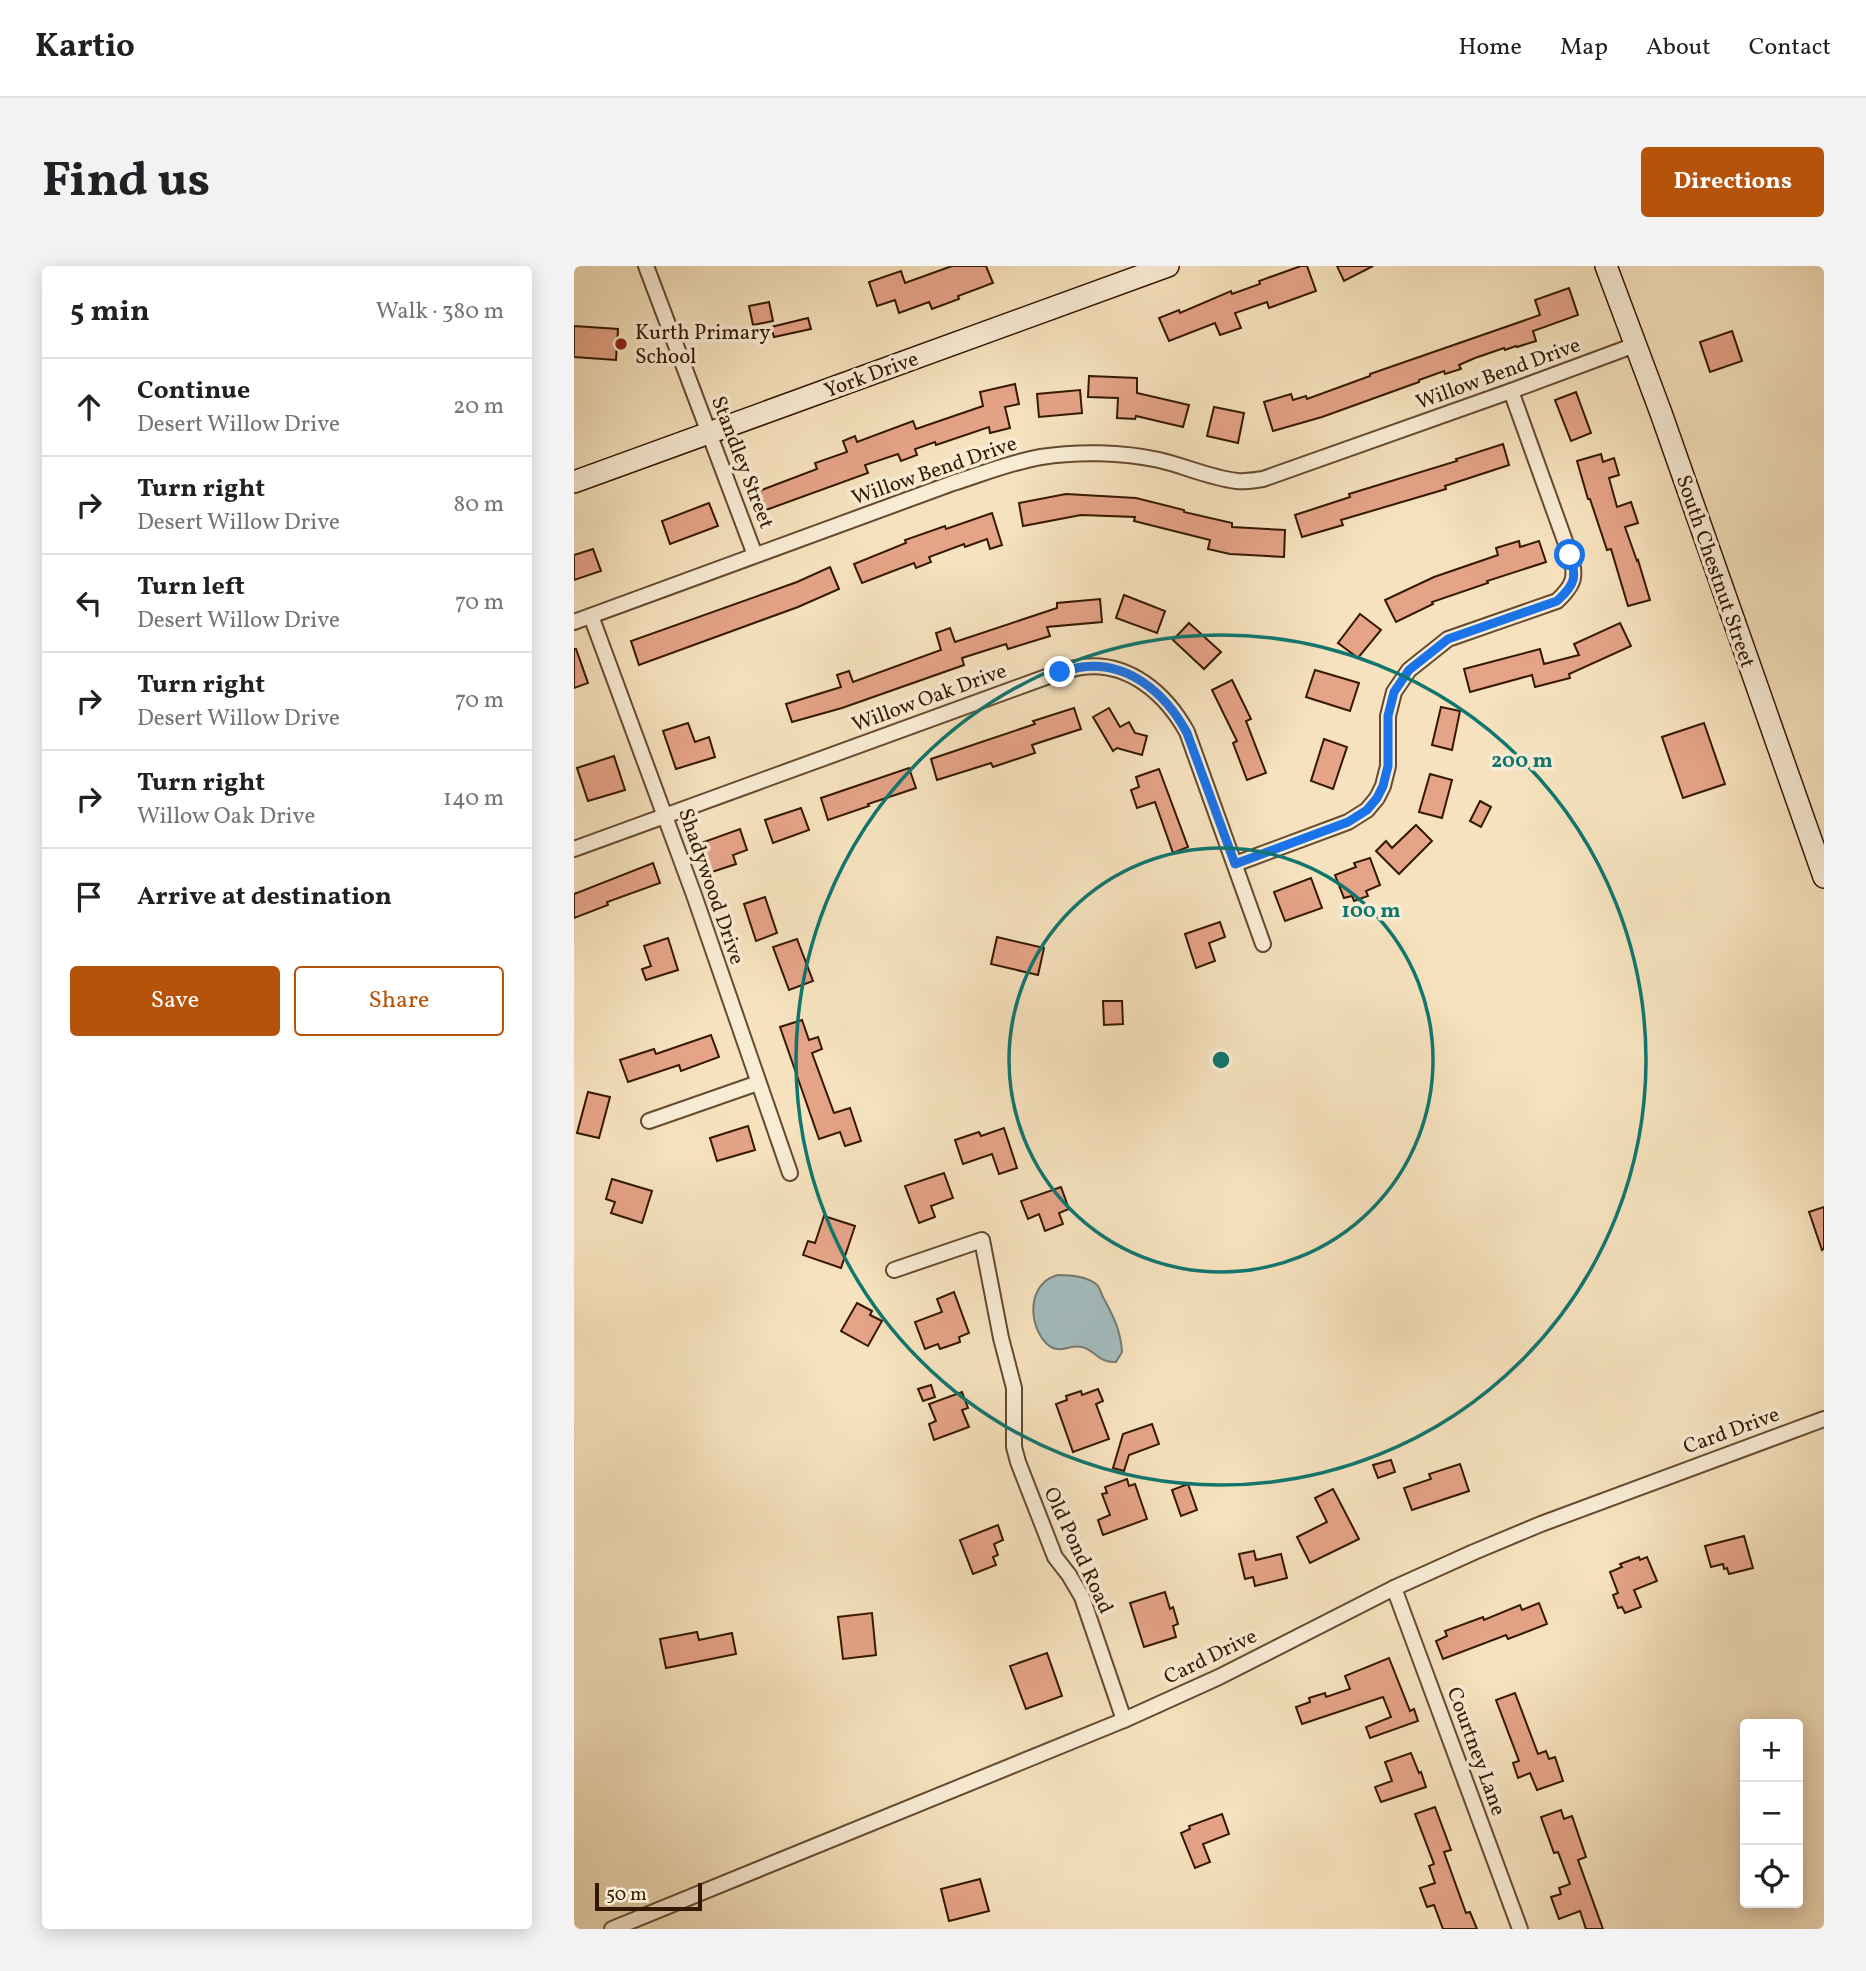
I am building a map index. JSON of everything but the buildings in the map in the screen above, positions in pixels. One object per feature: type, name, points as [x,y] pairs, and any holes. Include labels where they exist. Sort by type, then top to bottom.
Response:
[{"type":"main road","name":"York Drive","points":[[574,482],[1168,266]]},
{"type":"main road","name":"South Chestnut Street","points":[[1606,266],[1824,877]]},
{"type":"street","name":"Standley Street","points":[[646,266],[755,555]]},
{"type":"street","name":"Willow Bend Drive","points":[[574,622],[964,480],[1041,457],[1110,454],[1158,460],[1202,474],[1238,481],[1263,479],[1635,345]]},
{"type":"street","points":[[1235,864],[1348,822],[1367,810],[1383,786],[1388,766],[1388,716],[1394,692],[1409,670],[1448,639],[1557,601],[1573,582],[1575,570],[1511,391]]},
{"type":"street","name":"Shadywood Drive","points":[[591,616],[790,1173]]},
{"type":"street","name":"Willow Oak Drive","points":[[574,849],[1060,672],[1082,667],[1101,667],[1122,671],[1143,681],[1164,699],[1177,715],[1187,733],[1263,944]]},
{"type":"street","points":[[649,1121],[758,1083]]},
{"type":"street","name":"Old Pond Road","points":[[894,1270],[982,1240],[1014,1388],[1014,1447],[1018,1462],[1055,1558],[1083,1597],[1124,1720]]},
{"type":"street","name":"Card Drive","points":[[612,1929],[1124,1720],[1219,1677],[1394,1588],[1541,1524],[1824,1419]]},
{"type":"street","name":"Courtney Lane","points":[[1394,1588],[1520,1929]]},
{"type":"water","points":[[1058,1275],[1083,1278],[1099,1287],[1120,1338],[1122,1352],[1116,1362],[1105,1360],[1082,1347],[1055,1349],[1040,1335],[1034,1315],[1036,1294],[1048,1279]]},
{"type":"place","name":"Kurth Primary School","points":[[621,344]]},
{"type":"route","points":[[1060,672],[1082,667],[1122,671],[1143,681],[1164,699],[1187,733],[1235,864],[1348,822],[1367,810],[1383,786],[1388,766],[1388,716],[1394,692],[1409,670],[1448,639],[1557,601],[1573,582],[1575,570],[1570,555]]}]
